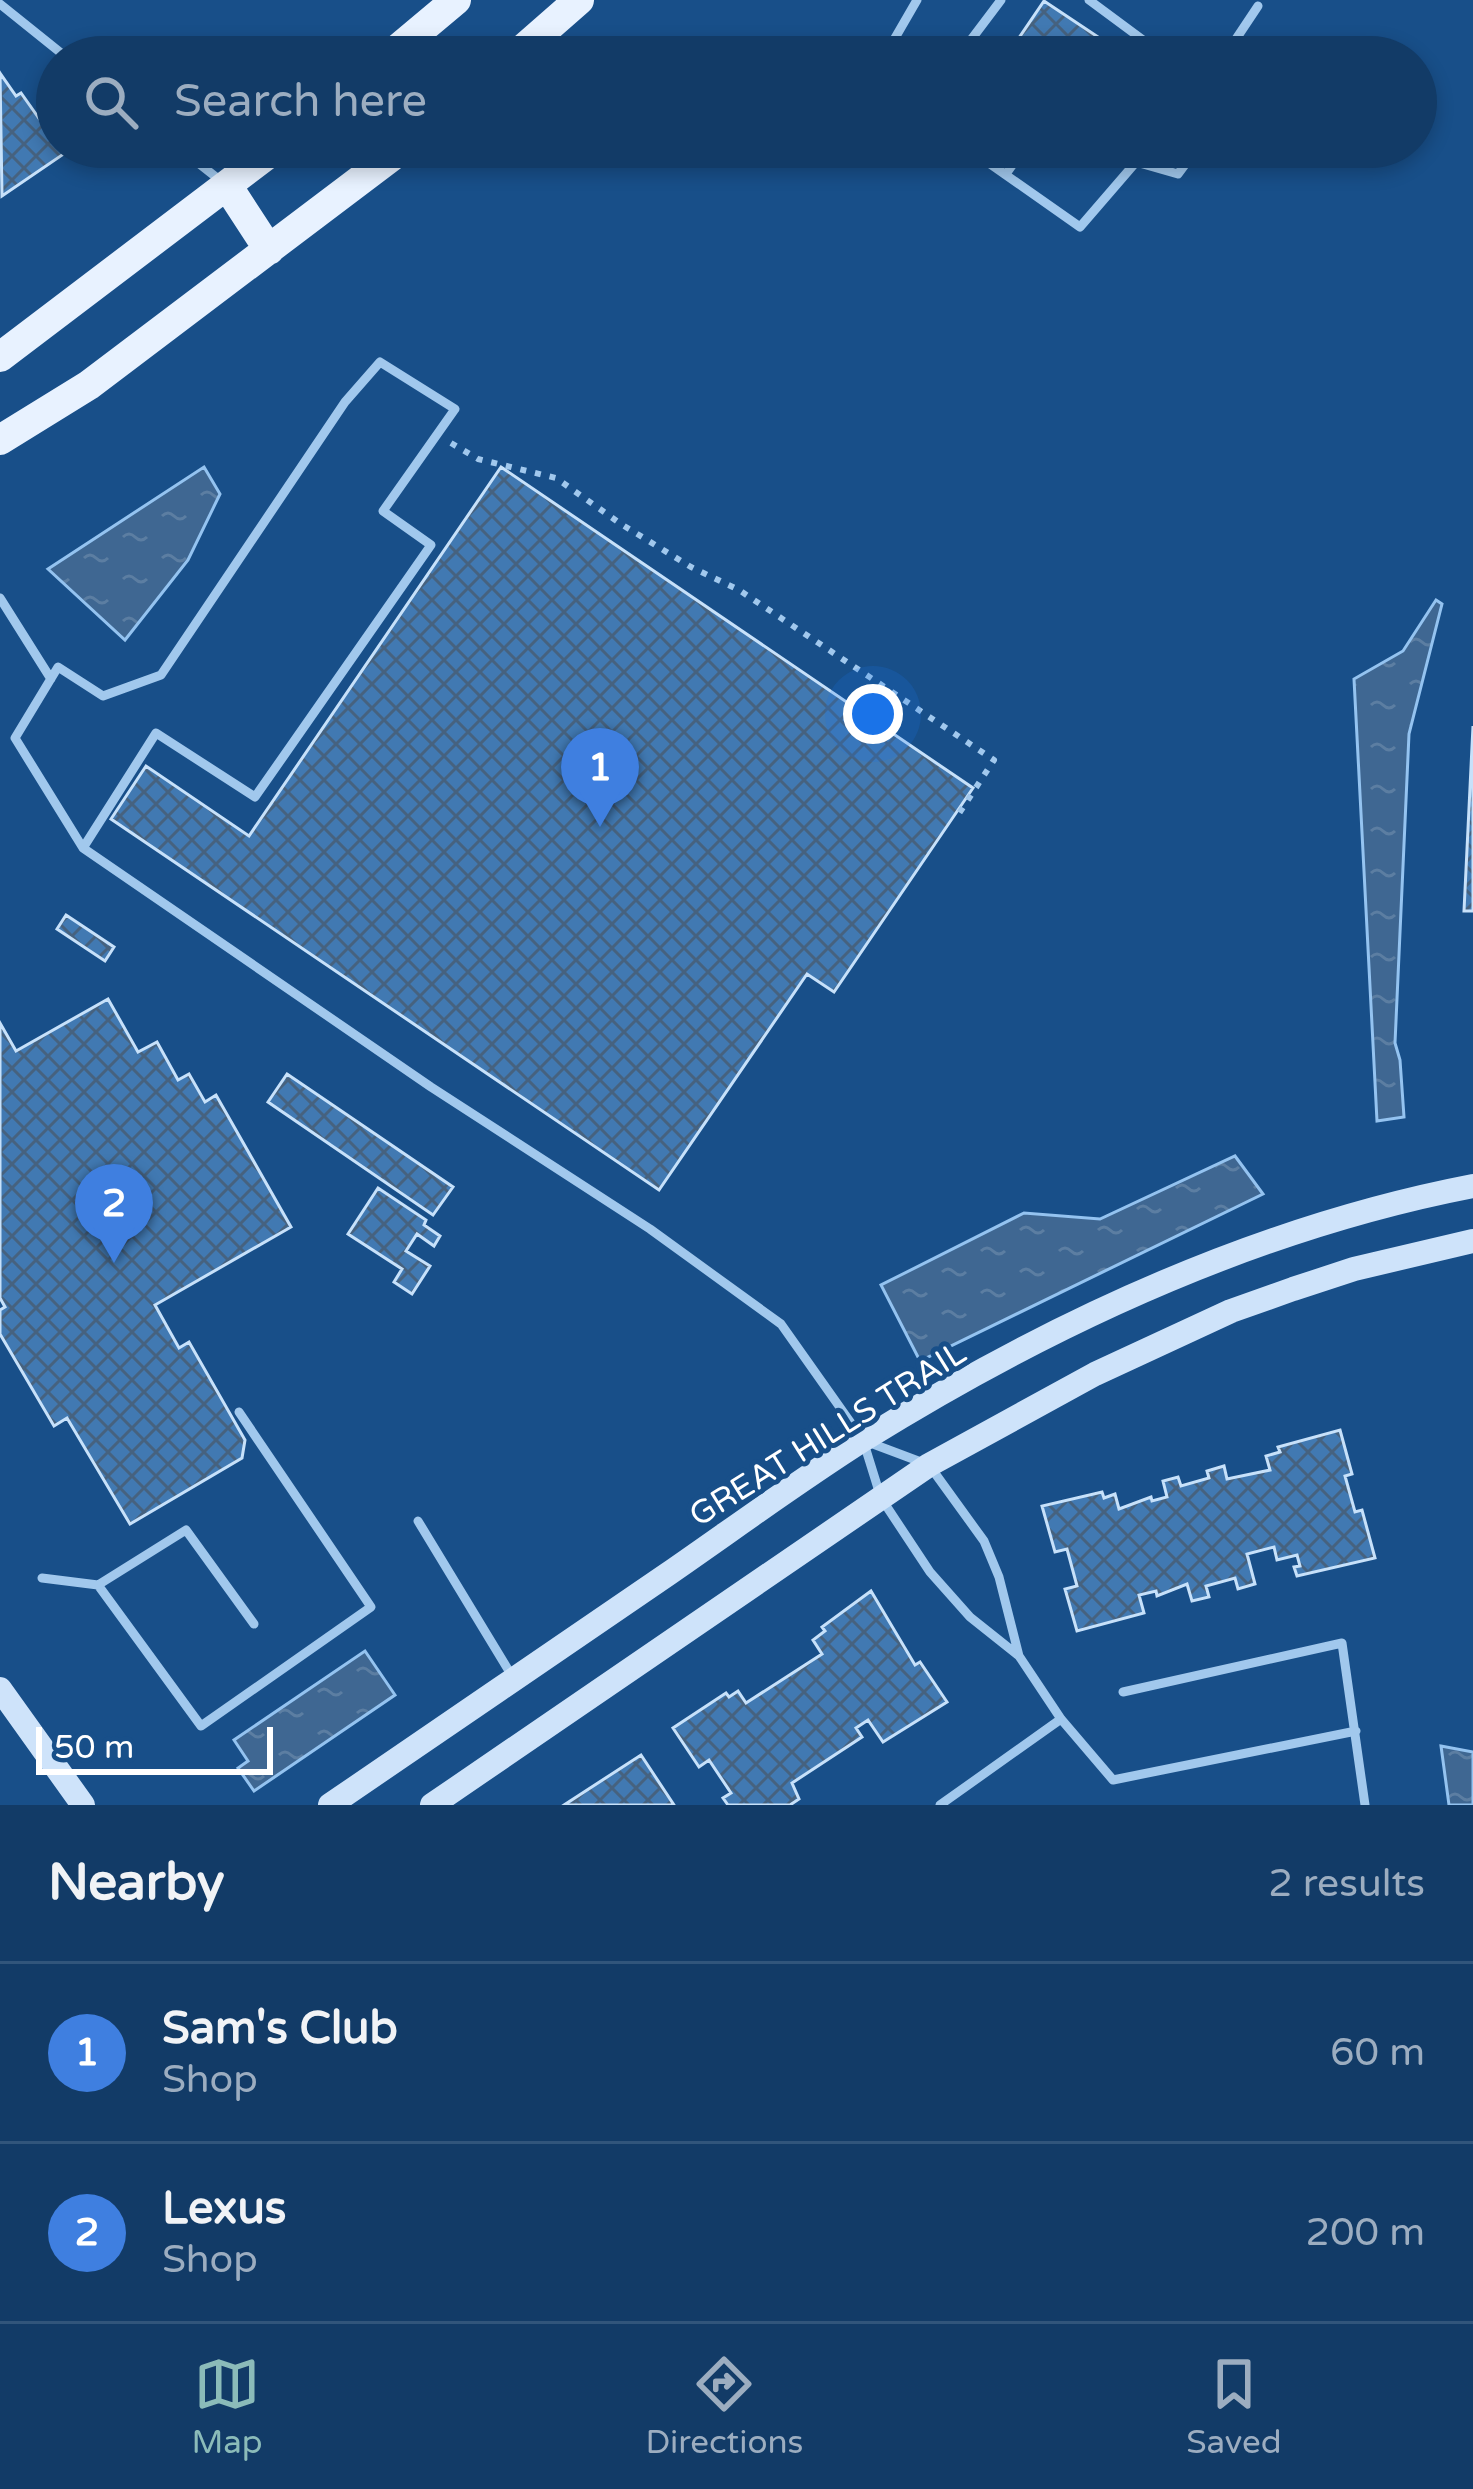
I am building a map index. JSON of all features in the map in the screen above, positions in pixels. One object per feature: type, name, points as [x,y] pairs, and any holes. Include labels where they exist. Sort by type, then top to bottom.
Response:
[{"type":"main road","points":[[413,36],[456,0]]},
{"type":"main road","points":[[538,36],[579,0]]},
{"type":"main road","points":[[0,357],[251,168]]},
{"type":"main road","points":[[0,440],[89,386],[376,168]]},
{"type":"main road","points":[[228,187],[269,250]]},
{"type":"street","name":"GREAT HILLS TRAIL","points":[[330,1805],[863,1441],[1067,1326],[1203,1265],[1329,1220],[1473,1186]]},
{"type":"street","points":[[432,1805],[929,1465],[1095,1374],[1231,1311],[1354,1269],[1473,1241]]},
{"type":"street","points":[[0,1689],[83,1805]]},
{"type":"lane","points":[[896,36],[917,0]]},
{"type":"lane","points":[[974,36],[1001,0]]},
{"type":"lane","points":[[1089,0],[1138,36]]},
{"type":"lane","points":[[0,4],[40,36]]},
{"type":"lane","points":[[1238,36],[1258,6]]},
{"type":"lane","points":[[204,168],[228,187]]},
{"type":"lane","points":[[997,168],[1080,227],[1131,168]]},
{"type":"lane","points":[[1006,174],[1010,168]]},
{"type":"lane","points":[[83,848],[156,733],[255,797],[431,545],[383,512],[455,409],[380,362],[345,402],[161,675],[103,695],[58,667],[15,739],[83,848],[394,1062],[650,1229],[781,1324],[863,1441],[881,1498],[930,1572],[970,1617],[1019,1656],[1061,1719],[1113,1780],[1356,1731]]},
{"type":"lane","points":[[0,598],[51,679]]},
{"type":"lane","points":[[98,1585],[201,1726],[371,1607],[239,1412]]},
{"type":"lane","points":[[863,1441],[929,1465],[984,1541],[999,1577],[1019,1656]]},
{"type":"lane","points":[[418,1521],[514,1679]]},
{"type":"lane","points":[[42,1578],[98,1585],[186,1530],[254,1624]]},
{"type":"lane","points":[[1123,1692],[1342,1642],[1365,1805]]},
{"type":"lane","points":[[940,1805],[1061,1719]]},
{"type":"path","points":[[444,439],[478,458],[556,478],[674,556],[739,590],[994,760],[958,815]]},
{"type":"water","points":[[204,467],[220,494],[188,560],[125,640],[48,569]]},
{"type":"water","points":[[1436,600],[1442,604],[1409,734],[1395,1043],[1404,1117],[1377,1121],[1354,679],[1403,651]]},
{"type":"water","points":[[1235,1156],[1263,1194],[920,1361],[881,1285],[1024,1213],[1100,1219]]},
{"type":"water","points":[[365,1651],[395,1695],[254,1791],[238,1768],[248,1761],[234,1740]]},
{"type":"water","points":[[1441,1746],[1473,1752],[1473,1805],[1449,1805]]},
{"type":"building","points":[[1044,1],[1096,36],[1020,36]]},
{"type":"building","points":[[0,73],[36,114],[36,168],[43,168],[2,196]]},
{"type":"building","points":[[501,467],[973,788],[834,992],[807,974],[659,1190],[111,819],[146,766],[249,836]]},
{"type":"building","points":[[1473,726],[1473,911],[1464,911]]},
{"type":"building","points":[[66,915],[114,947],[105,961],[57,929]]},
{"type":"building","points":[[108,999],[138,1052],[157,1042],[178,1080],[189,1074],[205,1102],[216,1095],[291,1227],[155,1305],[179,1348],[189,1342],[245,1440],[242,1458],[130,1524],[67,1418],[54,1426],[0,1334],[0,1310],[5,1307],[0,1298],[0,1023],[16,1051]]},
{"type":"building","points":[[287,1074],[453,1187],[433,1215],[268,1102]]},
{"type":"building","points":[[378,1188],[426,1220],[424,1225],[440,1236],[434,1246],[417,1234],[406,1251],[430,1266],[412,1294],[394,1282],[402,1269],[348,1234]]},
{"type":"building","points":[[1340,1430],[1352,1474],[1345,1476],[1355,1512],[1362,1510],[1375,1558],[1297,1576],[1297,1555],[1277,1560],[1274,1547],[1247,1554],[1255,1584],[1238,1589],[1235,1578],[1206,1586],[1209,1597],[1192,1601],[1187,1584],[1157,1596],[1156,1591],[1139,1595],[1144,1613],[1077,1631],[1065,1589],[1077,1586],[1067,1549],[1055,1552],[1042,1506],[1102,1492],[1104,1498],[1115,1494],[1119,1509],[1151,1497],[1152,1501],[1167,1497],[1163,1481],[1178,1477],[1181,1486],[1209,1478],[1207,1471],[1224,1466],[1227,1479],[1270,1470],[1266,1456],[1280,1452],[1278,1447]]},
{"type":"building","points":[[871,1591],[915,1665],[920,1662],[947,1702],[883,1742],[868,1720],[856,1728],[862,1737],[792,1783],[799,1799],[790,1805],[728,1805],[723,1798],[731,1793],[709,1760],[699,1767],[673,1728],[726,1693],[729,1697],[738,1691],[746,1703],[822,1654],[813,1640],[825,1631],[822,1627]]},
{"type":"building","points":[[641,1755],[674,1805],[564,1805]]},
{"type":"place","name":"Sam's Club","points":[[600,827]]},
{"type":"place","name":"Lexus","points":[[114,1263]]}]
